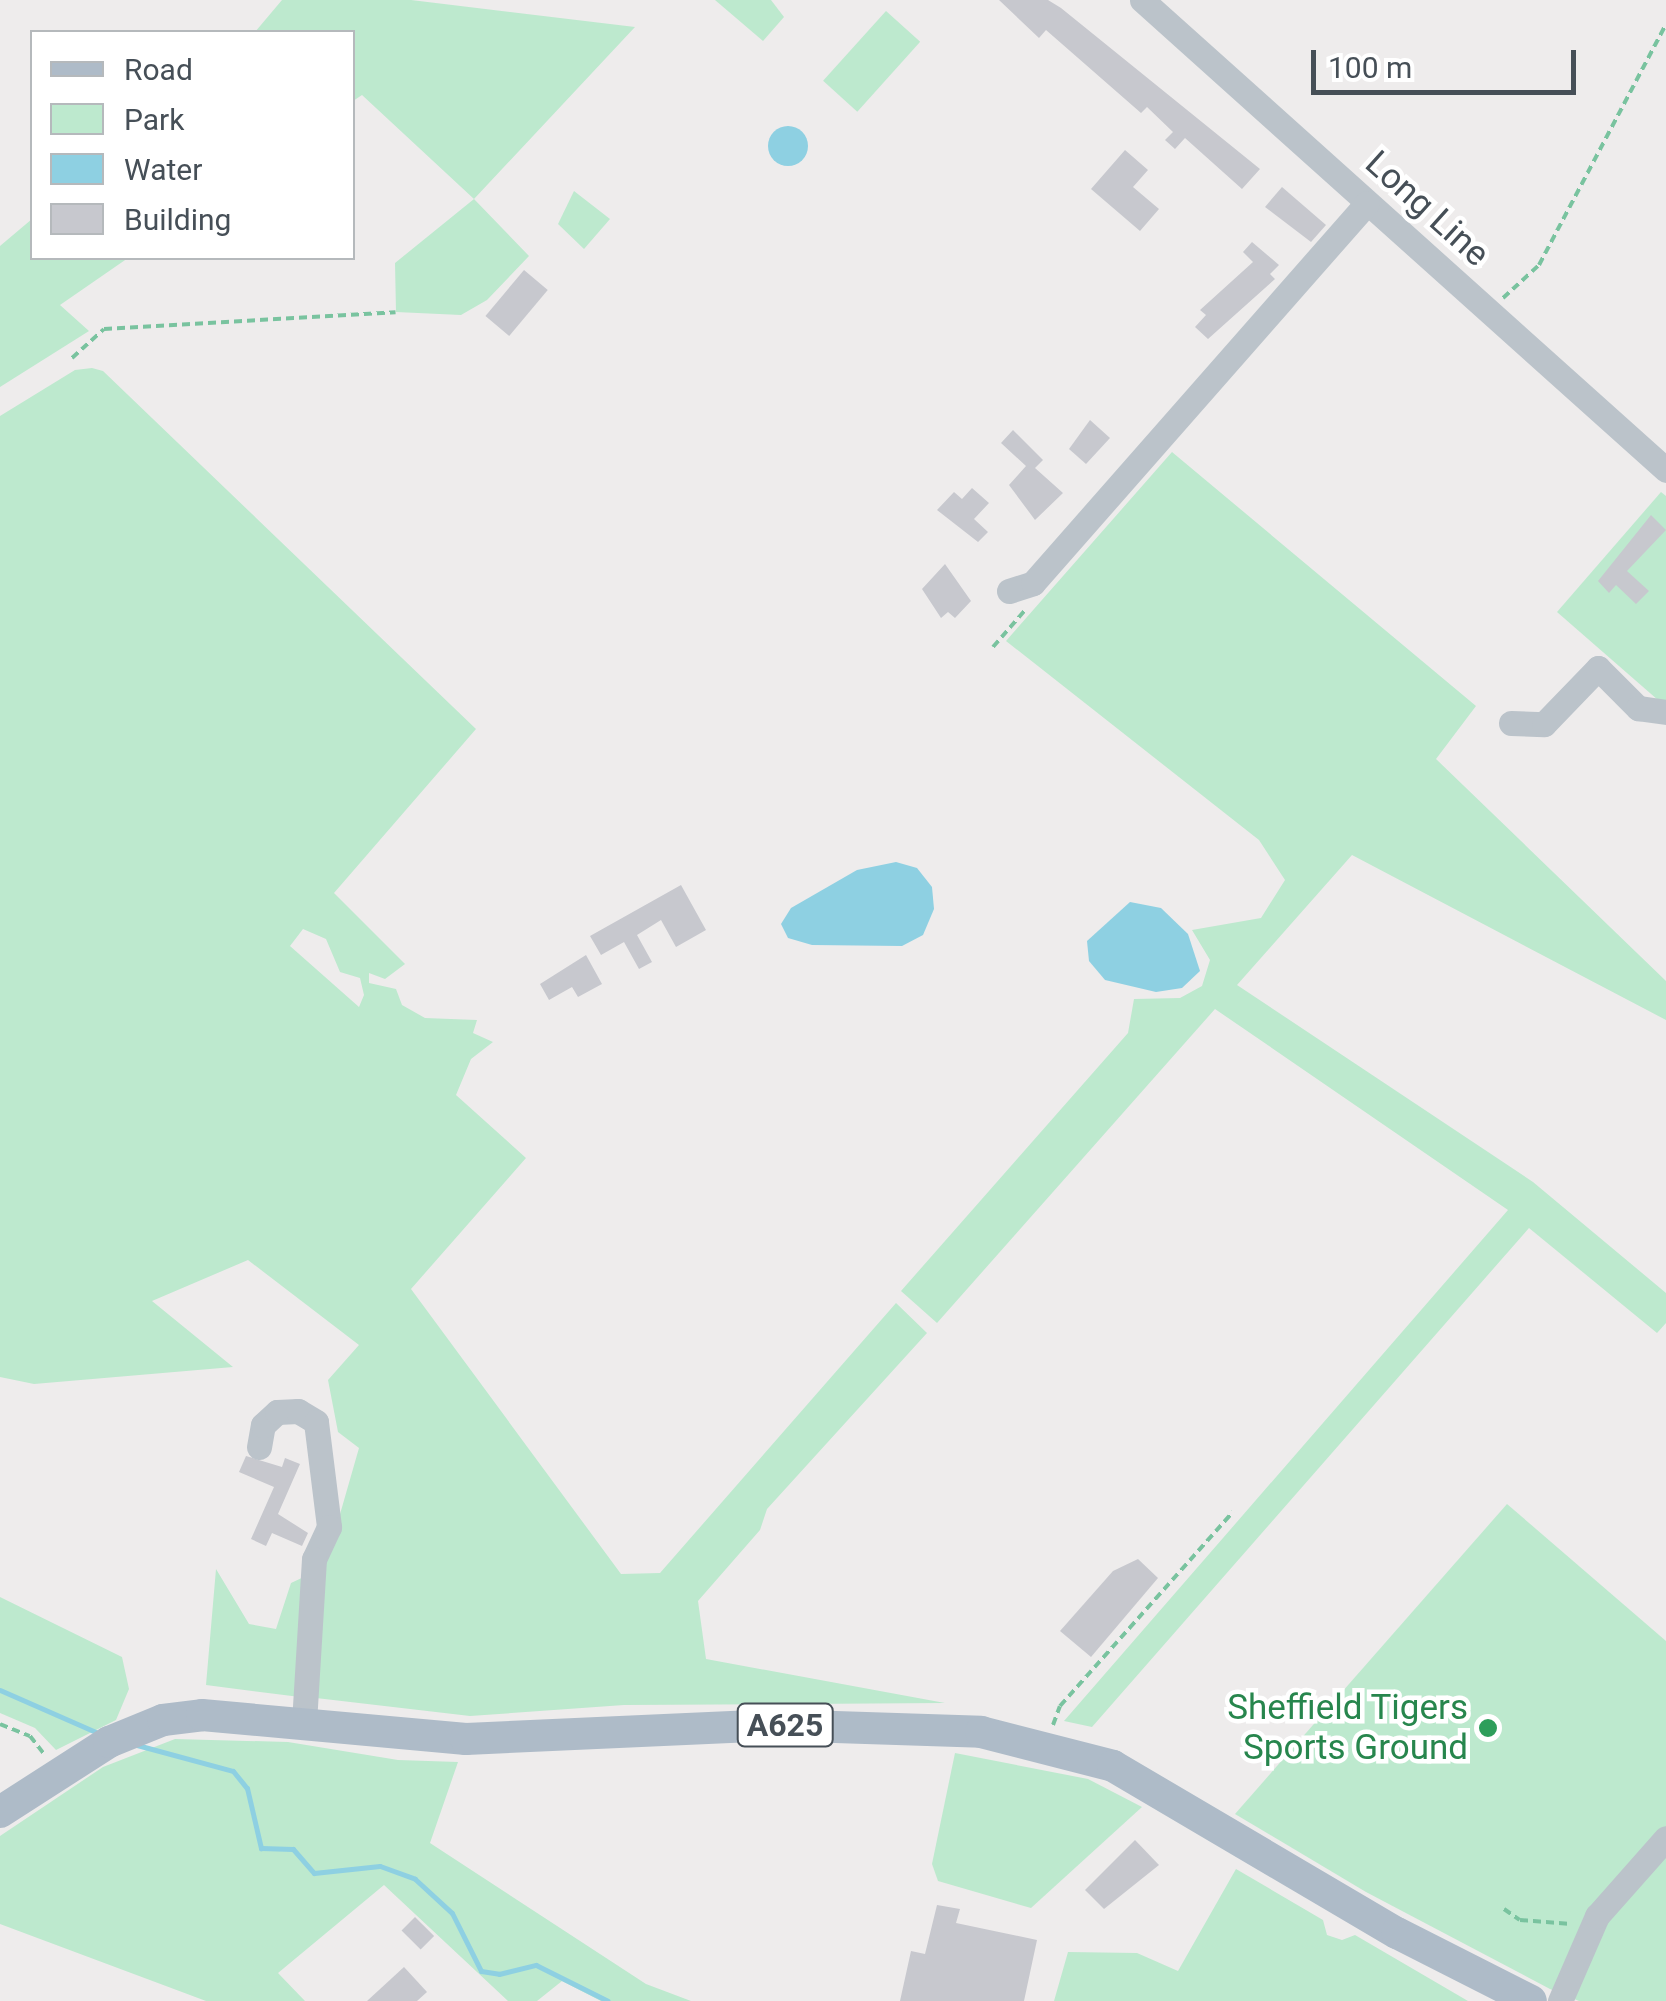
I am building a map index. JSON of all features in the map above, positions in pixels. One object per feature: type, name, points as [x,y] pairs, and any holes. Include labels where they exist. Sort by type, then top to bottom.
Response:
[{"type":"main road","name":"A625","points":[[0,1812],[109,1742],[163,1720],[223,1716],[466,1739],[877,1726],[1047,1744],[1114,1766],[1396,1933],[1531,2001]]},
{"type":"street","name":"Long Line","points":[[1142,0],[1666,470]]},
{"type":"street","points":[[1009,591],[1033,583],[1367,203]]},
{"type":"street","points":[[1511,722],[1544,724],[1598,668],[1638,708],[1666,712]]},
{"type":"street","points":[[259,1447],[263,1425],[276,1412],[298,1411],[316,1422],[328,1527],[314,1559],[304,1724]]},
{"type":"street","points":[[1560,2001],[1593,1926],[1666,1838]]},
{"type":"path","points":[[1488,311],[1539,265],[1666,24]]},
{"type":"path","points":[[72,358],[104,330],[396,312]]},
{"type":"path","points":[[1047,1744],[1060,1706],[1233,1512]]},
{"type":"path","points":[[0,1724],[30,1736],[60,1772]]},
{"type":"path","points":[[1504,1909],[1520,1920],[1593,1926]]},
{"type":"green space","points":[[282,0],[411,0],[635,27],[474,199],[362,95],[355,100],[355,30],[257,30]]},
{"type":"green space","points":[[715,0],[771,0],[784,17],[763,41]]},
{"type":"green space","points":[[886,11],[920,42],[857,112],[823,81]]},
{"type":"green space","points":[[574,191],[610,219],[584,249],[558,224]]},
{"type":"green space","points":[[474,199],[529,256],[487,300],[461,315],[396,312],[395,263]]},
{"type":"green space","points":[[30,221],[30,260],[125,260],[60,305],[89,331],[0,387],[0,246]]},
{"type":"green space","points":[[75,370],[103,371],[476,729],[334,893],[405,964],[385,979],[369,973],[369,983],[396,989],[402,1005],[425,1018],[477,1020],[473,1033],[493,1042],[471,1059],[456,1095],[526,1158],[411,1289],[621,1574],[660,1573],[896,1303],[927,1333],[767,1509],[760,1530],[698,1601],[706,1659],[945,1703],[624,1705],[470,1716],[316,1698],[326,1563],[359,1448],[338,1432],[328,1380],[359,1345],[248,1260],[152,1301],[233,1367],[34,1384],[0,1377],[0,416]],"holes":[[[303,929],[326,939],[340,972],[360,978],[364,995],[359,1007],[290,946]]]},
{"type":"green space","points":[[1172,452],[1476,706],[1436,759],[1666,981],[1666,1020],[1352,855],[1237,985],[1533,1182],[1666,1293],[1666,1323],[1657,1333],[1529,1228],[1092,1727],[1064,1721],[1508,1210],[1215,1009],[937,1323],[901,1291],[1128,1033],[1134,999],[1180,998],[1202,986],[1210,960],[1192,930],[1261,918],[1285,880],[1259,840],[1006,641]]},
{"type":"green space","points":[[1661,492],[1666,496],[1666,707],[1557,612]]},
{"type":"green space","name":"Sheffield Tigers Sports Ground","points":[[1507,1504],[1666,1641],[1666,2001],[1579,2001],[1550,1989],[1366,1892],[1235,1814]]},
{"type":"green space","points":[[216,1569],[249,1624],[276,1629],[291,1583],[306,1576],[300,1697],[206,1685]]},
{"type":"green space","points":[[0,1597],[122,1657],[129,1689],[116,1720],[56,1750],[35,1728],[0,1713]]},
{"type":"green space","points":[[175,1739],[288,1742],[398,1760],[458,1762],[430,1843],[646,1984],[691,2001],[601,2001],[562,1981],[537,2001],[508,2001],[384,1885],[278,1973],[305,2001],[206,2001],[0,1924],[0,1836],[103,1767]]},
{"type":"green space","points":[[955,1753],[1088,1779],[1142,1807],[1031,1908],[938,1881],[932,1864]]},
{"type":"green space","points":[[1236,1869],[1323,1920],[1327,1935],[1342,1940],[1355,1935],[1468,2001],[1054,2001],[1068,1952],[1137,1953],[1178,1971]]},
{"type":"water","points":[[788,126],[802,132],[808,146],[802,160],[788,166],[774,160],[768,146],[774,132]]},
{"type":"water","points":[[896,862],[917,868],[932,887],[934,909],[923,935],[902,946],[812,945],[788,938],[781,924],[791,908],[857,870]]},
{"type":"water","points":[[1130,902],[1161,908],[1188,934],[1200,971],[1182,988],[1156,992],[1105,980],[1089,961],[1087,941]]},
{"type":"building","points":[[999,0],[1048,0],[1061,8],[1260,169],[1242,189],[1185,138],[1175,149],[1165,140],[1173,132],[1147,107],[1141,113],[1046,30],[1039,38]]},
{"type":"building","points":[[1125,150],[1148,170],[1133,187],[1159,209],[1140,231],[1091,189]]},
{"type":"building","points":[[1282,187],[1326,225],[1311,242],[1265,207]]},
{"type":"building","points":[[1252,242],[1279,265],[1270,274],[1275,279],[1208,339],[1195,327],[1206,315],[1200,310],[1253,262],[1243,252]]},
{"type":"building","points":[[524,270],[548,290],[509,336],[485,316]]},
{"type":"building","points":[[1090,420],[1110,438],[1086,464],[1069,449]]},
{"type":"building","points":[[1013,430],[1043,460],[1035,468],[1063,493],[1035,520],[1009,485],[1026,466],[1001,443]]},
{"type":"building","points":[[972,488],[989,503],[974,519],[988,532],[978,542],[937,510],[954,492],[962,499]]},
{"type":"building","points":[[1651,515],[1666,530],[1627,571],[1649,591],[1636,604],[1616,585],[1609,593],[1598,581]]},
{"type":"building","points":[[945,564],[971,601],[955,618],[948,612],[941,618],[922,589]]},
{"type":"building","points":[[681,885],[706,930],[676,947],[661,920],[637,935],[652,962],[639,969],[624,942],[601,955],[590,936]]},
{"type":"building","points":[[586,955],[602,984],[578,997],[572,987],[549,1000],[540,984]]},
{"type":"building","points":[[246,1456],[282,1467],[285,1458],[300,1464],[278,1514],[308,1533],[302,1546],[272,1533],[266,1546],[251,1539],[274,1487],[239,1472]]},
{"type":"building","points":[[1138,1559],[1158,1578],[1091,1657],[1060,1631],[1113,1571]]},
{"type":"building","points":[[1135,1840],[1159,1865],[1104,1909],[1085,1890]]},
{"type":"building","points":[[937,1905],[960,1909],[956,1923],[1037,1940],[1024,2001],[900,2001],[911,1951],[925,1954]]},
{"type":"building","points":[[415,1917],[434,1936],[421,1950],[402,1930]]},
{"type":"building","points":[[404,1967],[427,1992],[417,2001],[367,2001]]},
{"type":"waterway","points":[[0,1690],[98,1733]]},
{"type":"waterway","points":[[137,1745],[233,1771],[247,1788],[261,1848],[293,1849],[314,1873],[380,1866],[415,1879],[452,1913],[481,1971],[499,1974],[536,1965],[608,2001]]},
{"type":"place","name":"Sheffield Tigers Sports Ground","points":[[1488,1728]]}]
